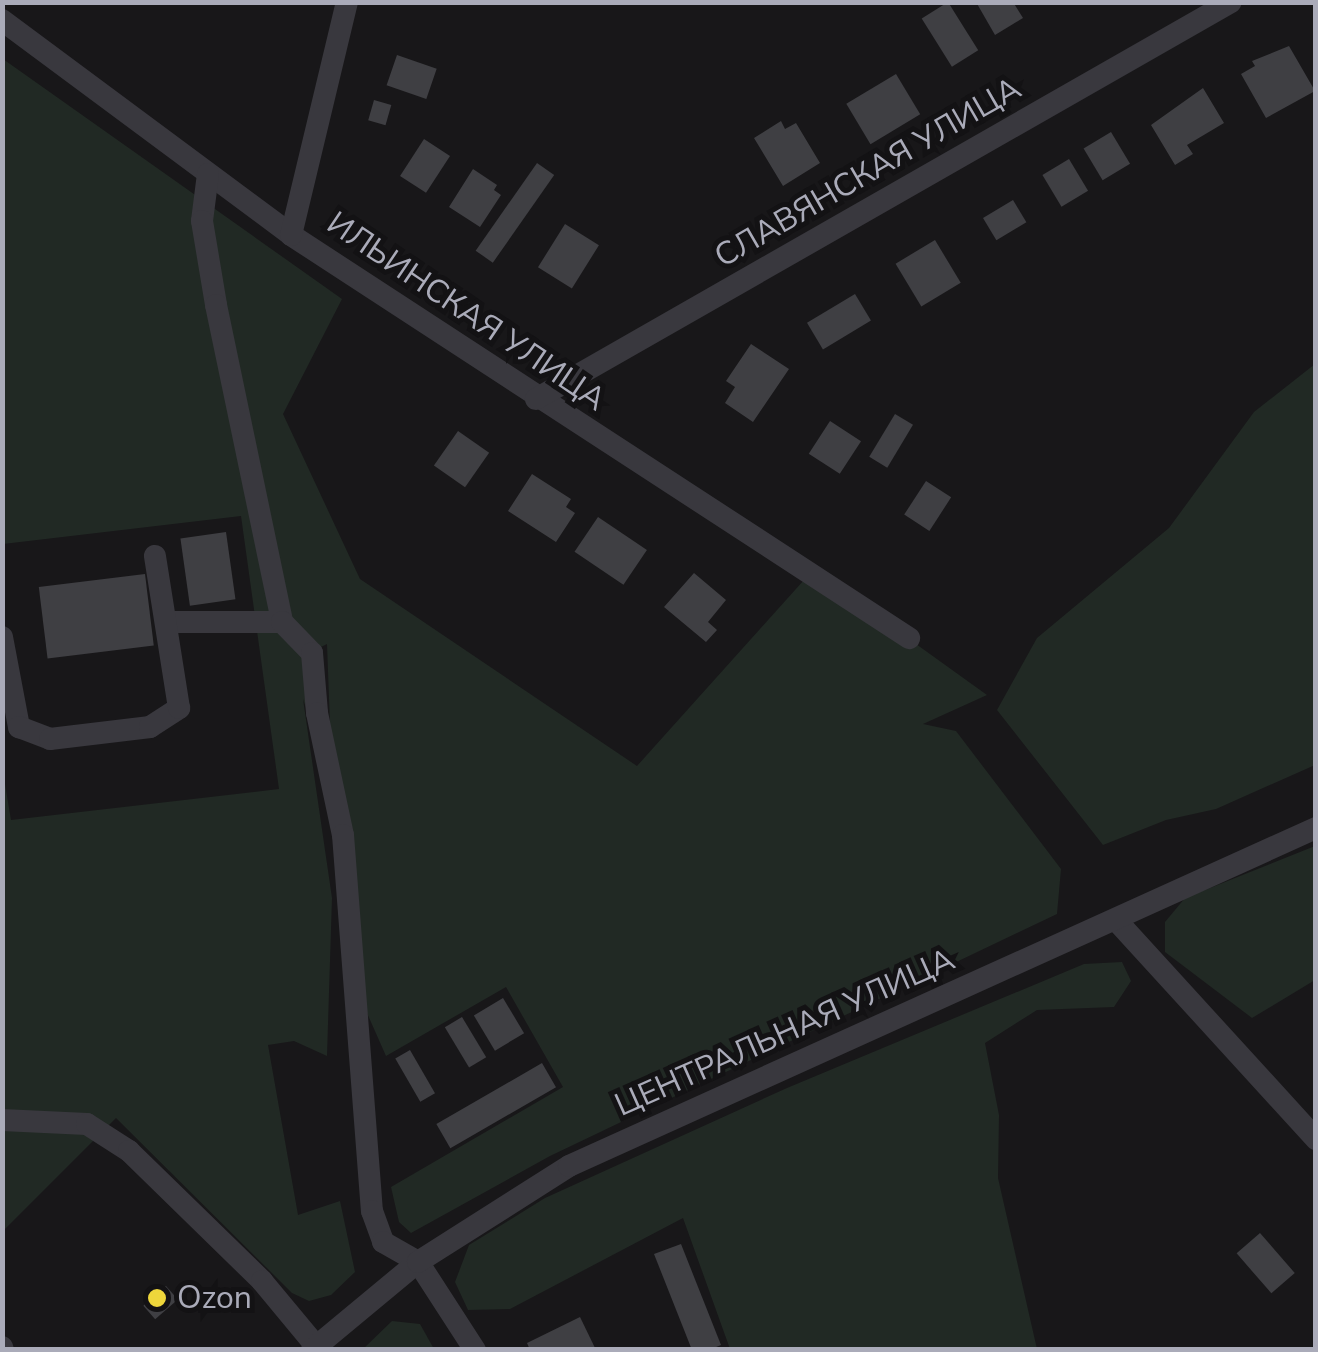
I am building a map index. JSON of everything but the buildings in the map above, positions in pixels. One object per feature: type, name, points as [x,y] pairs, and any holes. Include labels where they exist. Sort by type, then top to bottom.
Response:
[{"type":"street","points":[[291,235],[346,2]]},
{"type":"street","name":"СЛАВЯНСКАЯ УЛИЦА","points":[[536,399],[1231,2]]},
{"type":"street","name":"ИЛЬИНСКАЯ УЛИЦА","points":[[2,20],[291,235],[536,399],[909,638]]},
{"type":"street","points":[[208,174],[202,221],[265,567],[282,622],[312,653],[317,713],[343,836],[372,1211],[383,1242],[418,1262],[475,1350]]},
{"type":"street","points":[[2,637],[19,727],[50,739],[150,727],[179,708],[155,556]]},
{"type":"street","points":[[168,622],[282,622]]},
{"type":"street","name":"ЦЕНТРАЛЬНАЯ УЛИЦА","points":[[314,1348],[418,1262],[569,1166],[1316,828]]},
{"type":"street","points":[[1116,920],[1316,1140]]},
{"type":"street","points":[[2,1120],[87,1124],[129,1151],[262,1281],[314,1348]]},
{"type":"shaded area","points":[[3,59],[342,299],[283,414],[360,579],[637,766],[813,570],[987,695],[923,724],[956,731],[1061,869],[1057,914],[550,1156],[411,1233],[399,1222],[391,1187],[563,1087],[506,987],[386,1056],[363,1004],[353,835],[330,725],[327,644],[303,656],[307,711],[303,699],[332,898],[327,1056],[294,1041],[268,1045],[298,1215],[340,1201],[355,1272],[331,1295],[309,1301],[292,1293],[116,1118],[3,1231],[2,766],[11,820],[279,789],[241,516],[3,544]]},
{"type":"shaded area","points":[[1315,364],[1315,765],[1216,809],[1166,820],[1103,845],[997,710],[1037,638],[1169,528],[1254,412]]},
{"type":"shaded area","points":[[1315,846],[1315,980],[1252,1018],[1165,952],[1165,922],[1185,898]]},
{"type":"shaded area","points":[[1122,962],[1131,981],[1114,1007],[1037,1010],[985,1043],[999,1115],[998,1178],[1037,1349],[730,1349],[683,1218],[510,1309],[468,1310],[455,1282],[469,1245],[545,1198],[787,1088],[1084,964]]},
{"type":"shaded area","points":[[392,1321],[420,1324],[434,1349],[363,1349]]},
{"type":"place","name":"Ozon","points":[[157,1298]]}]
